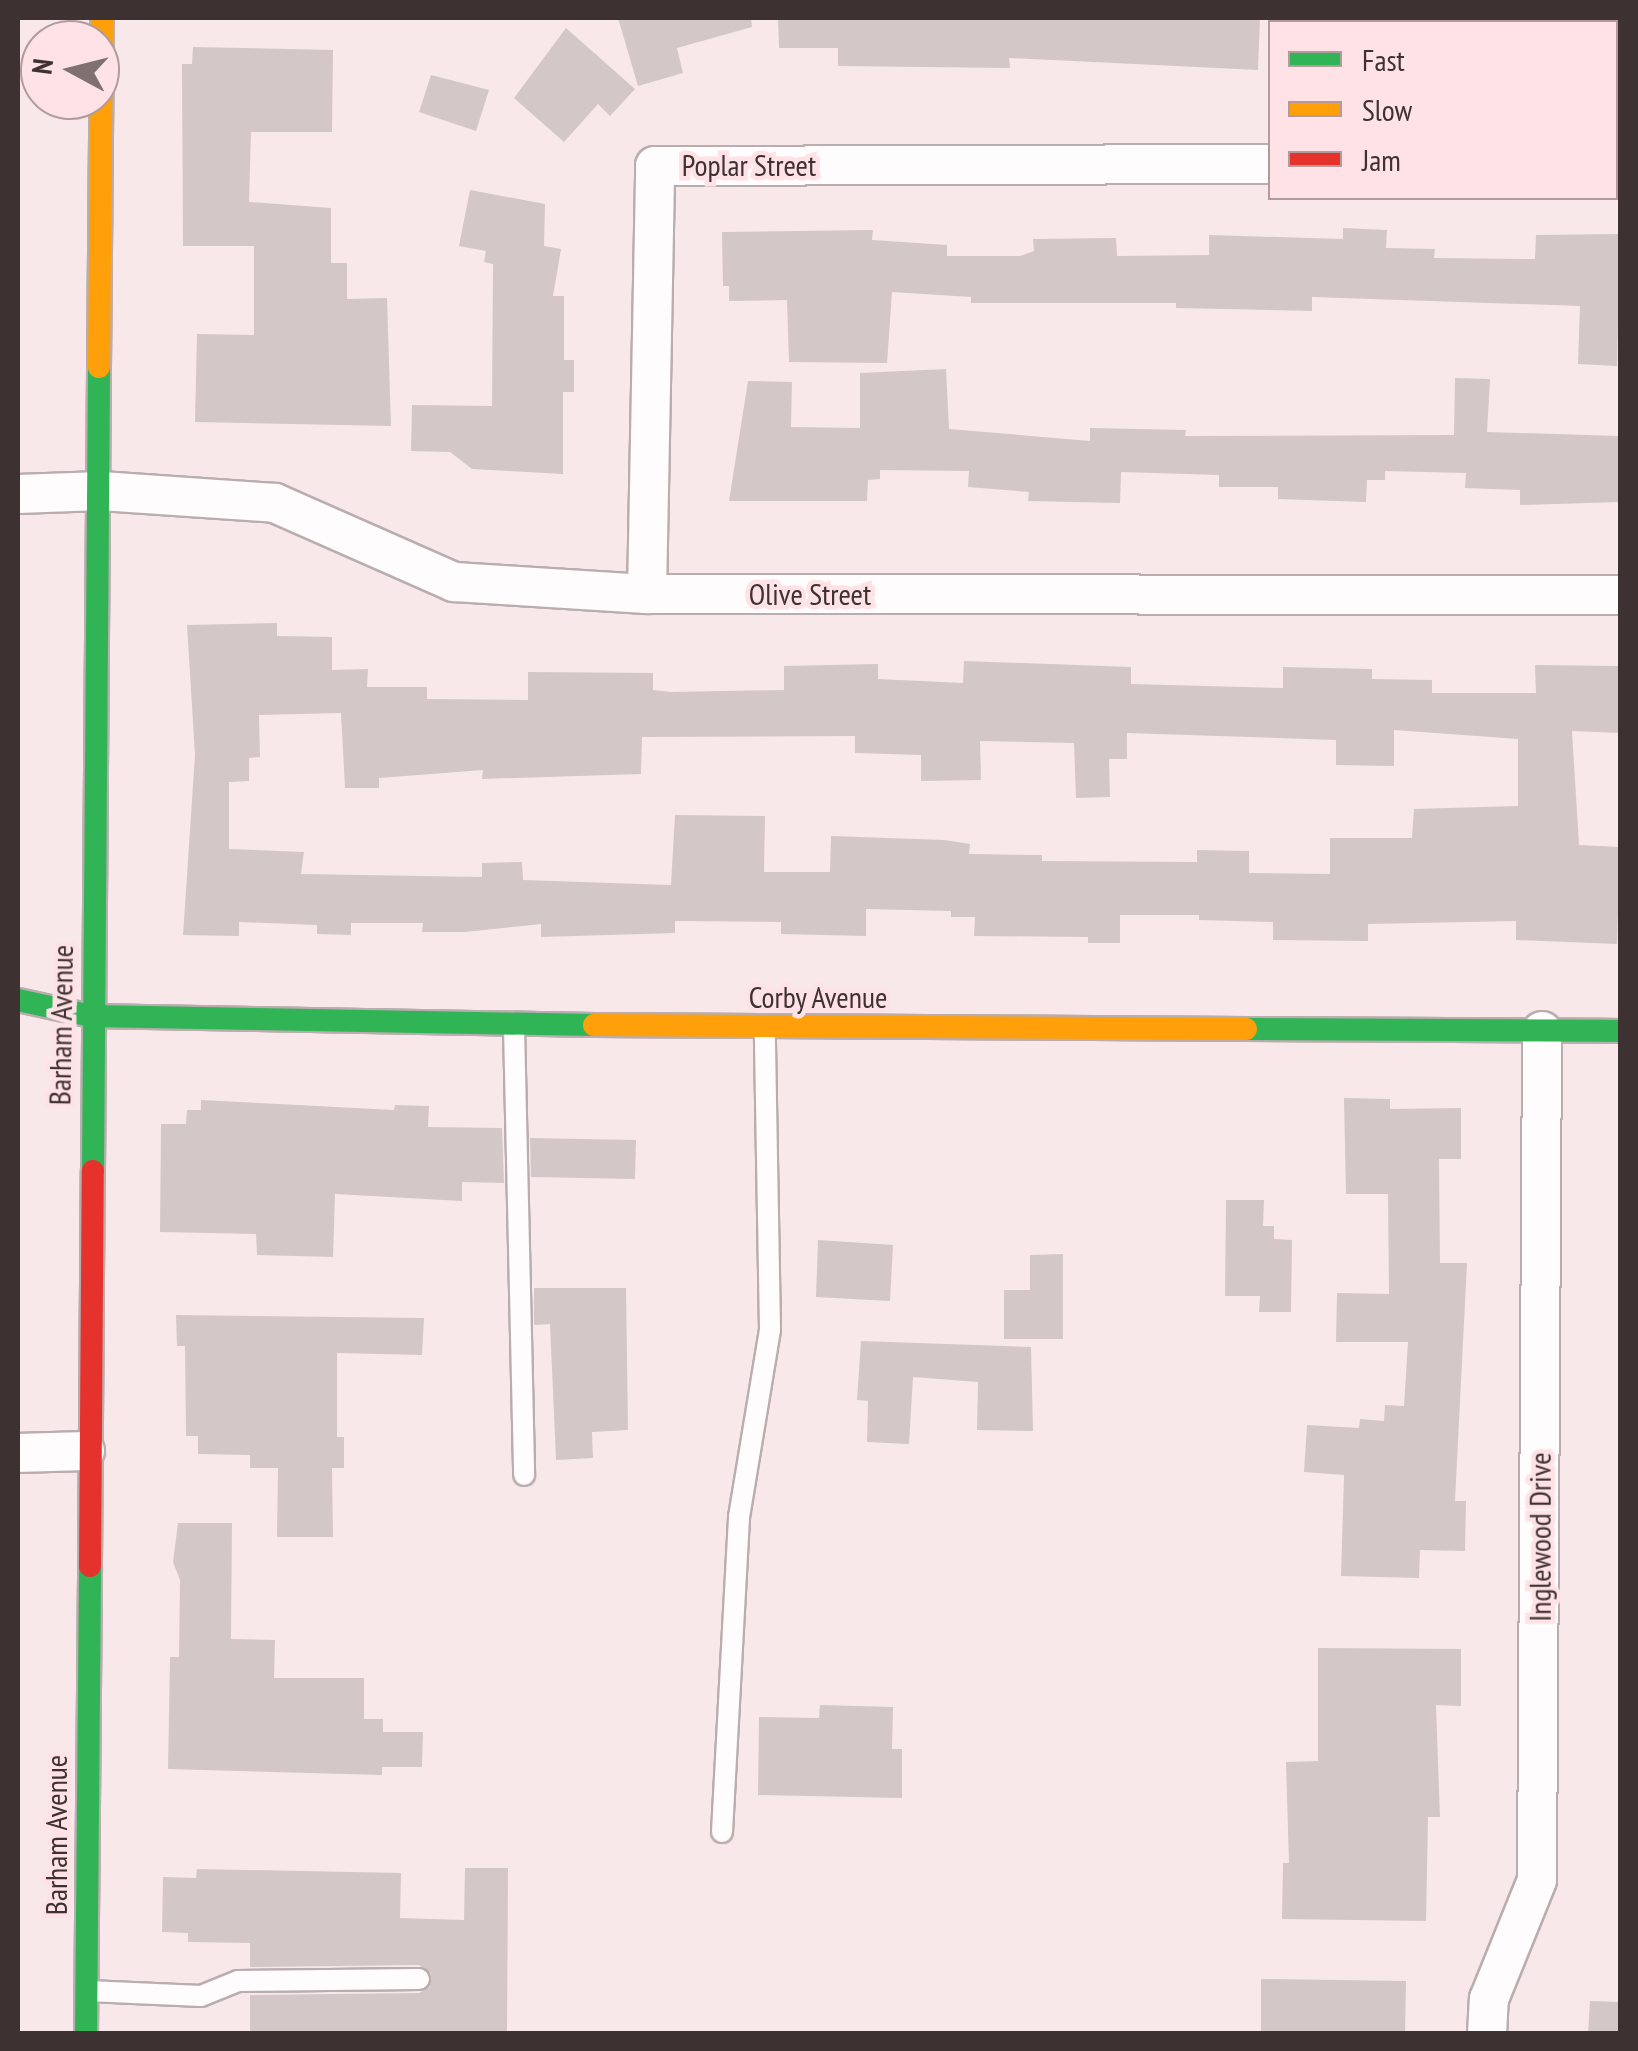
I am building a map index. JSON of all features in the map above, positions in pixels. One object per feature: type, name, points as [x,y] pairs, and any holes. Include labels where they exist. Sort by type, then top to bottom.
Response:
[{"type":"street","name":"Barham Avenue","points":[[86,2034],[86,1451],[102,491],[102,18]]},
{"type":"street","name":"Poplar Street","points":[[647,594],[656,166],[1268,164]]},
{"type":"street","name":"Olive Street","points":[[18,494],[102,491],[275,503],[454,582],[647,594],[1620,594]]},
{"type":"street","name":"Corby Avenue","points":[[18,1000],[91,1016],[514,1025],[1620,1032]]},
{"type":"street","name":"Inglewood Drive","points":[[1487,2034],[1489,1999],[1537,1880],[1542,1032]]},
{"type":"street","points":[[18,1453],[86,1451]]},
{"type":"lane","points":[[514,1025],[524,1475]]},
{"type":"lane","points":[[722,1832],[739,1517],[770,1330],[765,1027]]},
{"type":"lane","points":[[86,1991],[202,1996],[238,1980],[418,1980]]},
{"type":"building","points":[[618,18],[751,18],[752,27],[677,48],[683,73],[638,86]]},
{"type":"building","points":[[778,18],[1260,18],[1258,70],[1009,58],[1010,68],[838,66],[838,48],[779,48]]},
{"type":"building","points":[[566,28],[635,89],[610,116],[598,104],[564,142],[514,98]]},
{"type":"building","points":[[193,47],[333,50],[332,132],[251,132],[249,202],[331,208],[331,263],[347,263],[347,299],[387,298],[391,426],[195,422],[197,334],[254,335],[254,246],[183,246],[182,64],[192,64]]},
{"type":"building","points":[[431,75],[489,90],[476,131],[419,112]]},
{"type":"building","points":[[470,190],[545,204],[544,246],[561,249],[553,296],[564,296],[564,360],[574,360],[574,392],[563,392],[563,474],[472,469],[450,452],[411,451],[412,405],[492,406],[493,264],[484,262],[486,251],[459,246]]},
{"type":"building","points":[[1343,228],[1387,230],[1386,248],[1435,249],[1434,258],[1535,259],[1536,235],[1620,234],[1617,366],[1578,364],[1580,306],[1312,297],[1312,311],[1176,308],[1176,303],[971,303],[971,297],[892,292],[887,363],[789,362],[787,300],[729,301],[729,286],[723,286],[722,232],[873,230],[872,240],[947,245],[947,256],[1020,256],[1034,251],[1033,239],[1116,238],[1117,256],[1209,255],[1209,235],[1343,239]]},
{"type":"building","points":[[946,369],[949,429],[1090,441],[1090,428],[1186,430],[1185,436],[1454,435],[1455,378],[1490,379],[1487,432],[1620,436],[1620,502],[1520,505],[1520,490],[1465,488],[1466,473],[1385,471],[1385,480],[1367,480],[1366,502],[1278,499],[1278,487],[1219,487],[1219,475],[1121,472],[1120,503],[1028,501],[1029,492],[968,487],[969,471],[880,470],[880,479],[868,480],[867,501],[729,501],[748,381],[792,382],[791,427],[860,428],[860,373]]},
{"type":"building","points":[[277,623],[277,636],[332,637],[332,670],[368,669],[367,687],[427,687],[427,699],[528,700],[528,672],[653,673],[653,690],[671,692],[784,690],[784,666],[878,664],[878,679],[963,683],[964,661],[1131,667],[1131,684],[1283,688],[1283,667],[1372,669],[1372,679],[1432,680],[1432,693],[1536,693],[1535,665],[1620,666],[1620,733],[1572,731],[1579,845],[1620,847],[1617,944],[1516,940],[1516,921],[1368,924],[1368,941],[1273,940],[1273,922],[1199,920],[1199,915],[1120,915],[1120,943],[1088,943],[1088,937],[974,936],[975,917],[951,917],[951,911],[866,909],[866,936],[781,934],[781,922],[675,921],[675,933],[541,937],[541,924],[422,932],[423,923],[351,923],[351,935],[317,934],[317,925],[239,922],[239,936],[183,935],[195,755],[187,625]],"holes":[[[341,713],[345,788],[379,788],[379,778],[483,770],[482,779],[641,774],[642,737],[855,736],[855,753],[921,755],[921,781],[981,780],[980,741],[1074,743],[1076,798],[1110,797],[1109,759],[1127,759],[1127,733],[1336,740],[1336,765],[1394,766],[1394,730],[1518,739],[1518,806],[1414,809],[1412,838],[1330,838],[1330,874],[1249,873],[1249,851],[1197,850],[1197,862],[1042,861],[1042,855],[969,854],[970,844],[944,840],[831,836],[830,872],[764,872],[765,816],[675,815],[671,885],[523,880],[522,862],[482,863],[482,877],[301,874],[304,852],[229,849],[229,782],[249,781],[249,758],[260,757],[259,715]]]},
{"type":"building","points":[[1344,1098],[1390,1099],[1390,1109],[1461,1108],[1461,1159],[1439,1159],[1440,1263],[1467,1263],[1455,1501],[1466,1501],[1465,1551],[1420,1550],[1419,1578],[1341,1576],[1344,1475],[1304,1472],[1307,1425],[1359,1428],[1360,1419],[1384,1421],[1385,1405],[1404,1406],[1408,1342],[1336,1342],[1337,1293],[1389,1294],[1388,1194],[1346,1194]]},
{"type":"building","points":[[201,1100],[394,1110],[395,1105],[429,1106],[428,1127],[502,1128],[504,1183],[462,1182],[462,1201],[335,1194],[333,1257],[257,1255],[256,1234],[160,1232],[161,1124],[186,1124],[187,1110],[201,1110]]},
{"type":"building","points":[[530,1138],[636,1140],[635,1179],[531,1177]]},
{"type":"building","points":[[1226,1200],[1264,1200],[1263,1226],[1274,1226],[1274,1239],[1292,1240],[1291,1312],[1259,1312],[1260,1296],[1225,1296]]},
{"type":"building","points":[[818,1240],[893,1245],[890,1301],[816,1297]]},
{"type":"building","points":[[1063,1254],[1063,1339],[1004,1339],[1004,1290],[1030,1290],[1030,1255]]},
{"type":"building","points":[[534,1288],[626,1288],[628,1430],[592,1432],[593,1458],[556,1460],[550,1324],[534,1325]]},
{"type":"building","points":[[176,1315],[424,1318],[422,1355],[337,1353],[337,1437],[344,1437],[344,1468],[332,1468],[333,1537],[277,1537],[278,1468],[250,1468],[250,1455],[198,1454],[198,1436],[186,1436],[185,1346],[177,1346]]},
{"type":"building","points":[[861,1341],[1031,1347],[1033,1431],[977,1430],[978,1382],[913,1377],[909,1444],[867,1442],[868,1401],[857,1400]]},
{"type":"building","points":[[178,1523],[232,1523],[231,1639],[275,1640],[274,1678],[364,1678],[364,1719],[383,1719],[383,1732],[423,1732],[422,1767],[382,1767],[382,1775],[168,1769],[170,1657],[179,1657],[180,1580],[173,1562]]},
{"type":"building","points":[[1318,1648],[1461,1649],[1461,1706],[1436,1705],[1440,1817],[1428,1817],[1426,1921],[1282,1919],[1283,1863],[1289,1863],[1286,1762],[1318,1761]]},
{"type":"building","points":[[820,1705],[893,1707],[892,1749],[902,1749],[902,1798],[758,1795],[759,1717],[819,1718]]},
{"type":"building","points":[[465,1868],[508,1868],[507,2034],[250,2034],[250,1995],[419,1993],[430,1987],[431,1973],[419,1965],[250,1967],[250,1943],[188,1942],[188,1933],[162,1932],[163,1877],[196,1878],[197,1869],[401,1873],[400,1918],[464,1920]]},
{"type":"building","points":[[1261,1979],[1406,1981],[1405,2034],[1261,2034]]},
{"type":"building","points":[[1590,2001],[1620,2002],[1620,2034],[1588,2034]]},
{"type":"traffic: fast","points":[[93,1171],[99,367]]},
{"type":"traffic: fast","points":[[18,1000],[91,1016],[594,1025]]},
{"type":"traffic: fast","points":[[1246,1029],[1620,1031]]},
{"type":"traffic: fast","points":[[86,2034],[90,1566]]},
{"type":"traffic: slow","points":[[99,367],[102,18]]},
{"type":"traffic: slow","points":[[594,1025],[1246,1029]]},
{"type":"traffic: jam","points":[[90,1566],[93,1171]]}]
